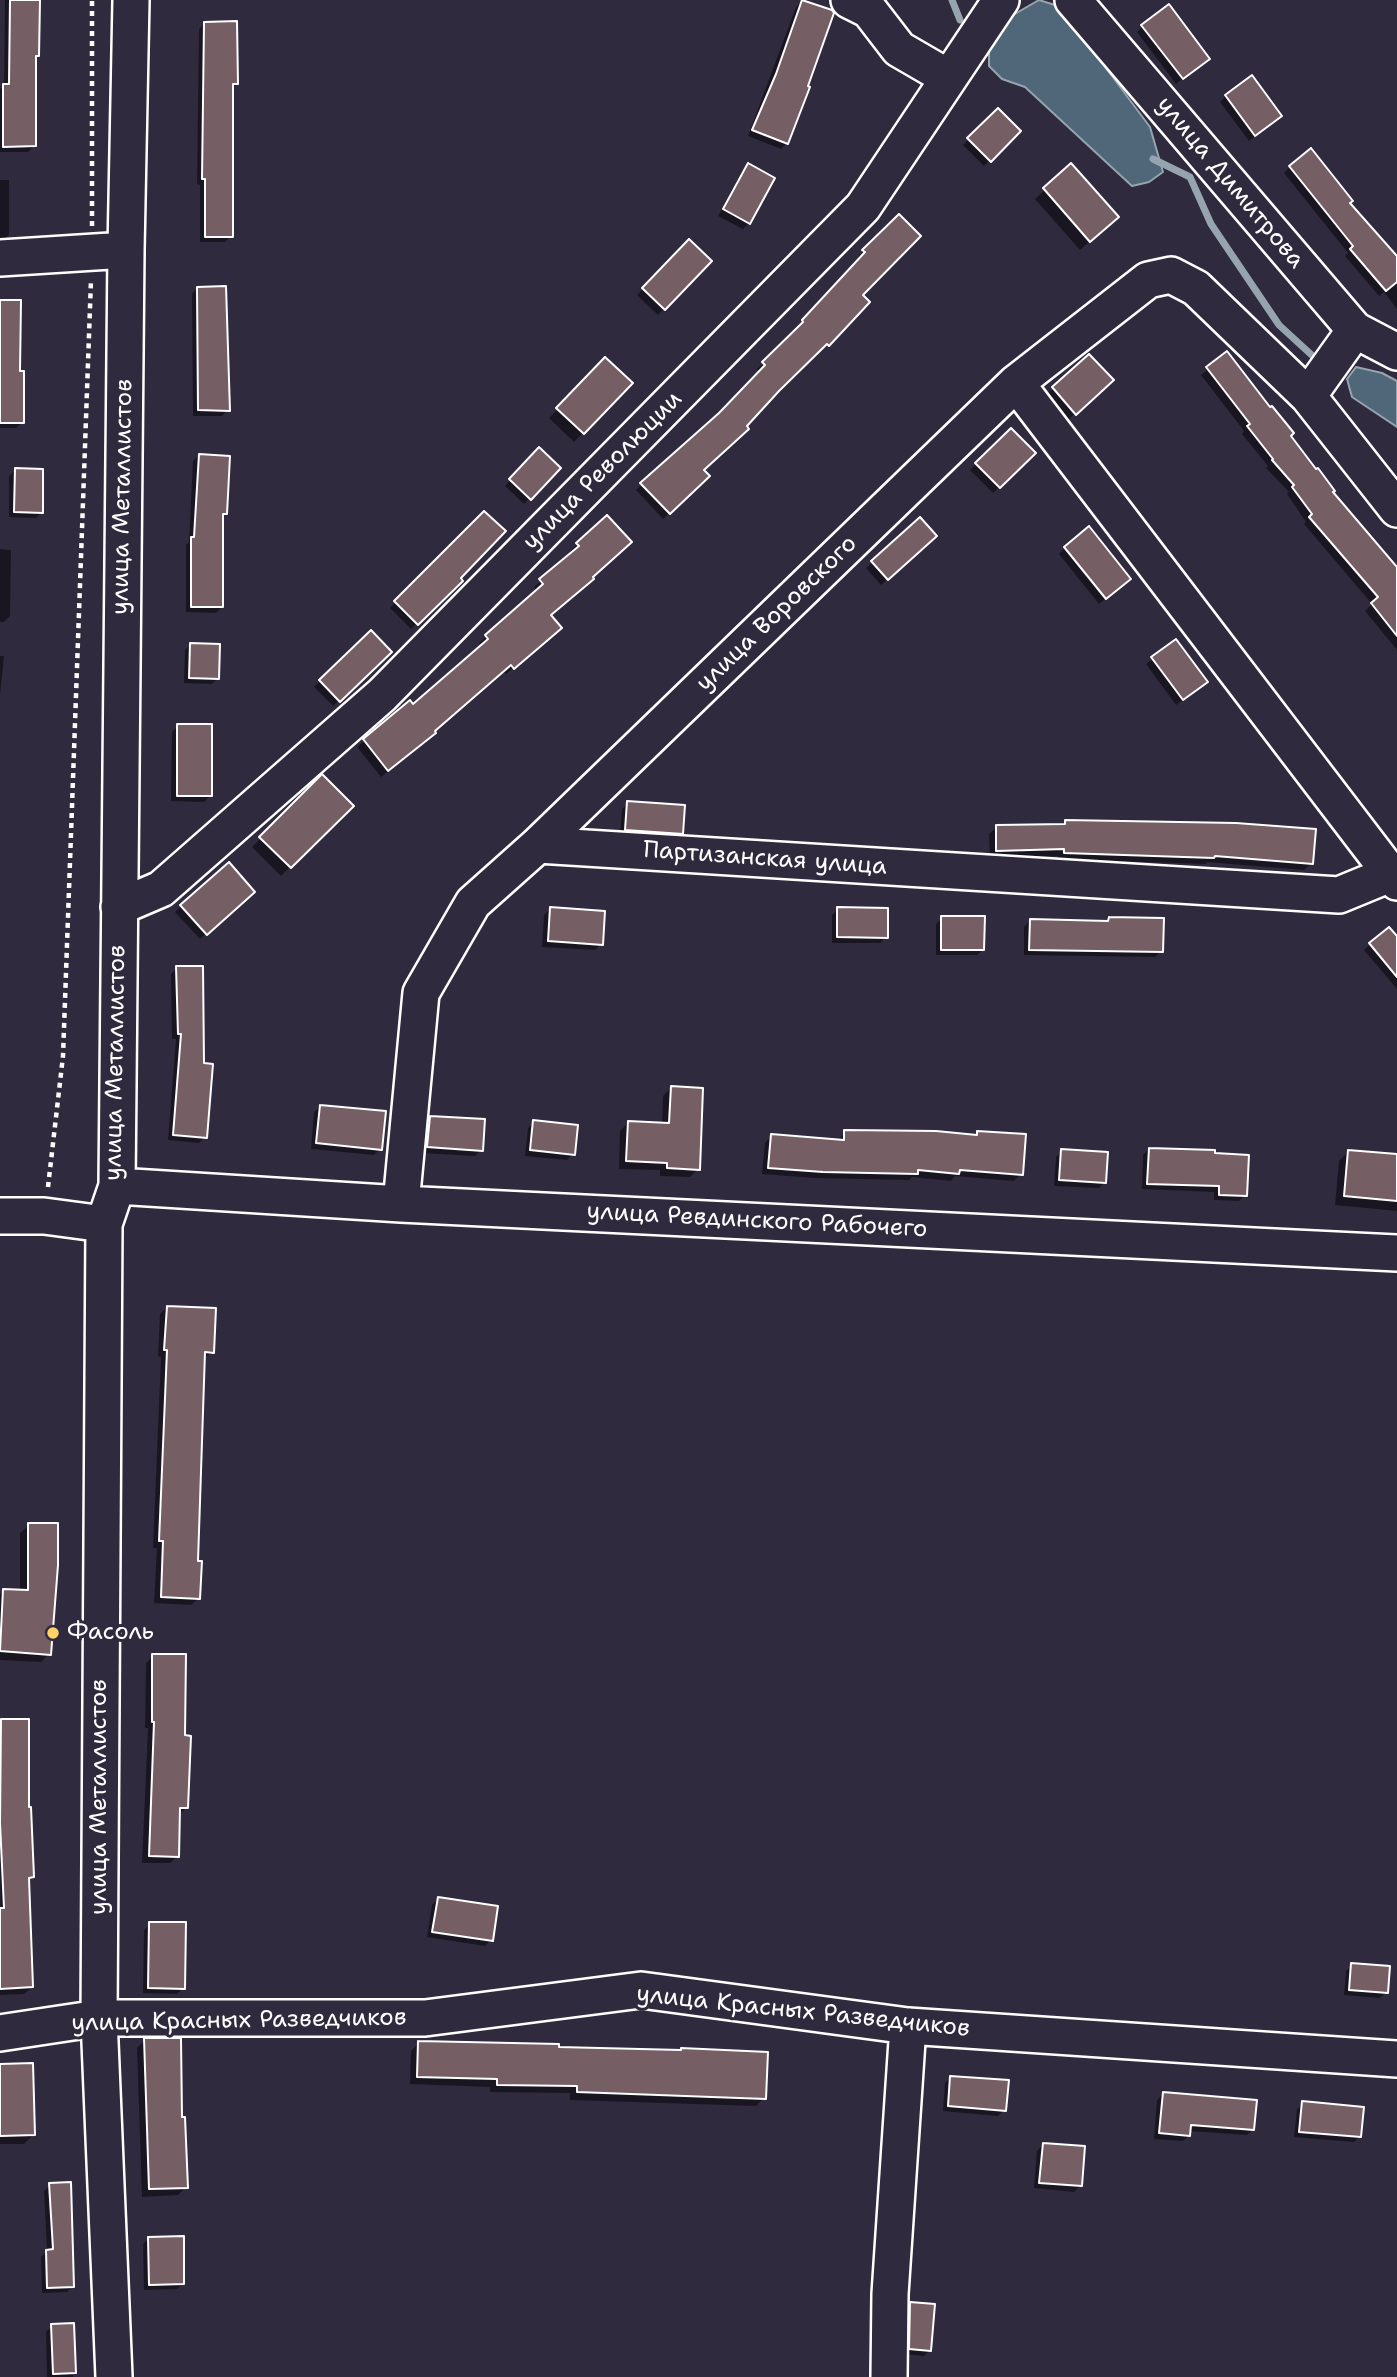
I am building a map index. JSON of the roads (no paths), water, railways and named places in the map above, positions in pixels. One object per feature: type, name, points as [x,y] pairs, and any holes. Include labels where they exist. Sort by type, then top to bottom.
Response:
[{"type":"street","name":"улица Металлистов","points":[[114,2377],[99,2018],[104,1224],[117,1186],[118,907],[131,0]]},
{"type":"street","points":[[849,0],[869,10],[899,49],[948,78]]},
{"type":"street","name":"улица Революции","points":[[118,907],[161,889],[382,695],[863,207],[1002,0]]},
{"type":"street","name":"улица Димитрова","points":[[1073,0],[1355,330],[1397,352]]},
{"type":"street","points":[[0,258],[126,250]]},
{"type":"street","name":"улица Воровского","points":[[538,845],[1016,383],[1148,281],[1171,275],[1196,288],[1308,396]]},
{"type":"street","points":[[1355,330],[1308,396],[1397,509]]},
{"type":"street","points":[[1016,383],[1394,878]]},
{"type":"street","points":[[401,1203],[421,993],[473,903],[538,845]]},
{"type":"street","name":"Партизанская улица","points":[[538,845],[1339,895],[1394,878]]},
{"type":"street","name":"улица Ревдинского Рабочего","points":[[117,1186],[401,1203],[1397,1253]]},
{"type":"street","points":[[0,1216],[44,1216],[104,1224]]},
{"type":"street","name":"улица Красных Разведчиков","points":[[0,2033],[99,2018],[425,2018],[641,1990],[908,2026],[1397,2059]]},
{"type":"street","points":[[889,2377],[890,2294],[908,2026]]},
{"type":"water","points":[[1039,0],[1055,5],[1082,36],[1150,127],[1163,172],[1149,182],[1132,186],[1025,87],[1002,79],[989,66],[989,42],[1001,22]]},
{"type":"water","points":[[1356,367],[1382,373],[1397,381],[1397,427],[1352,397],[1347,379]]},
{"type":"waterway","points":[[952,0],[960,20]]},
{"type":"waterway","points":[[1153,159],[1190,177],[1211,224],[1279,325],[1316,359]]},
{"type":"place","name":"Фасоль","points":[[53,1633]]}]
